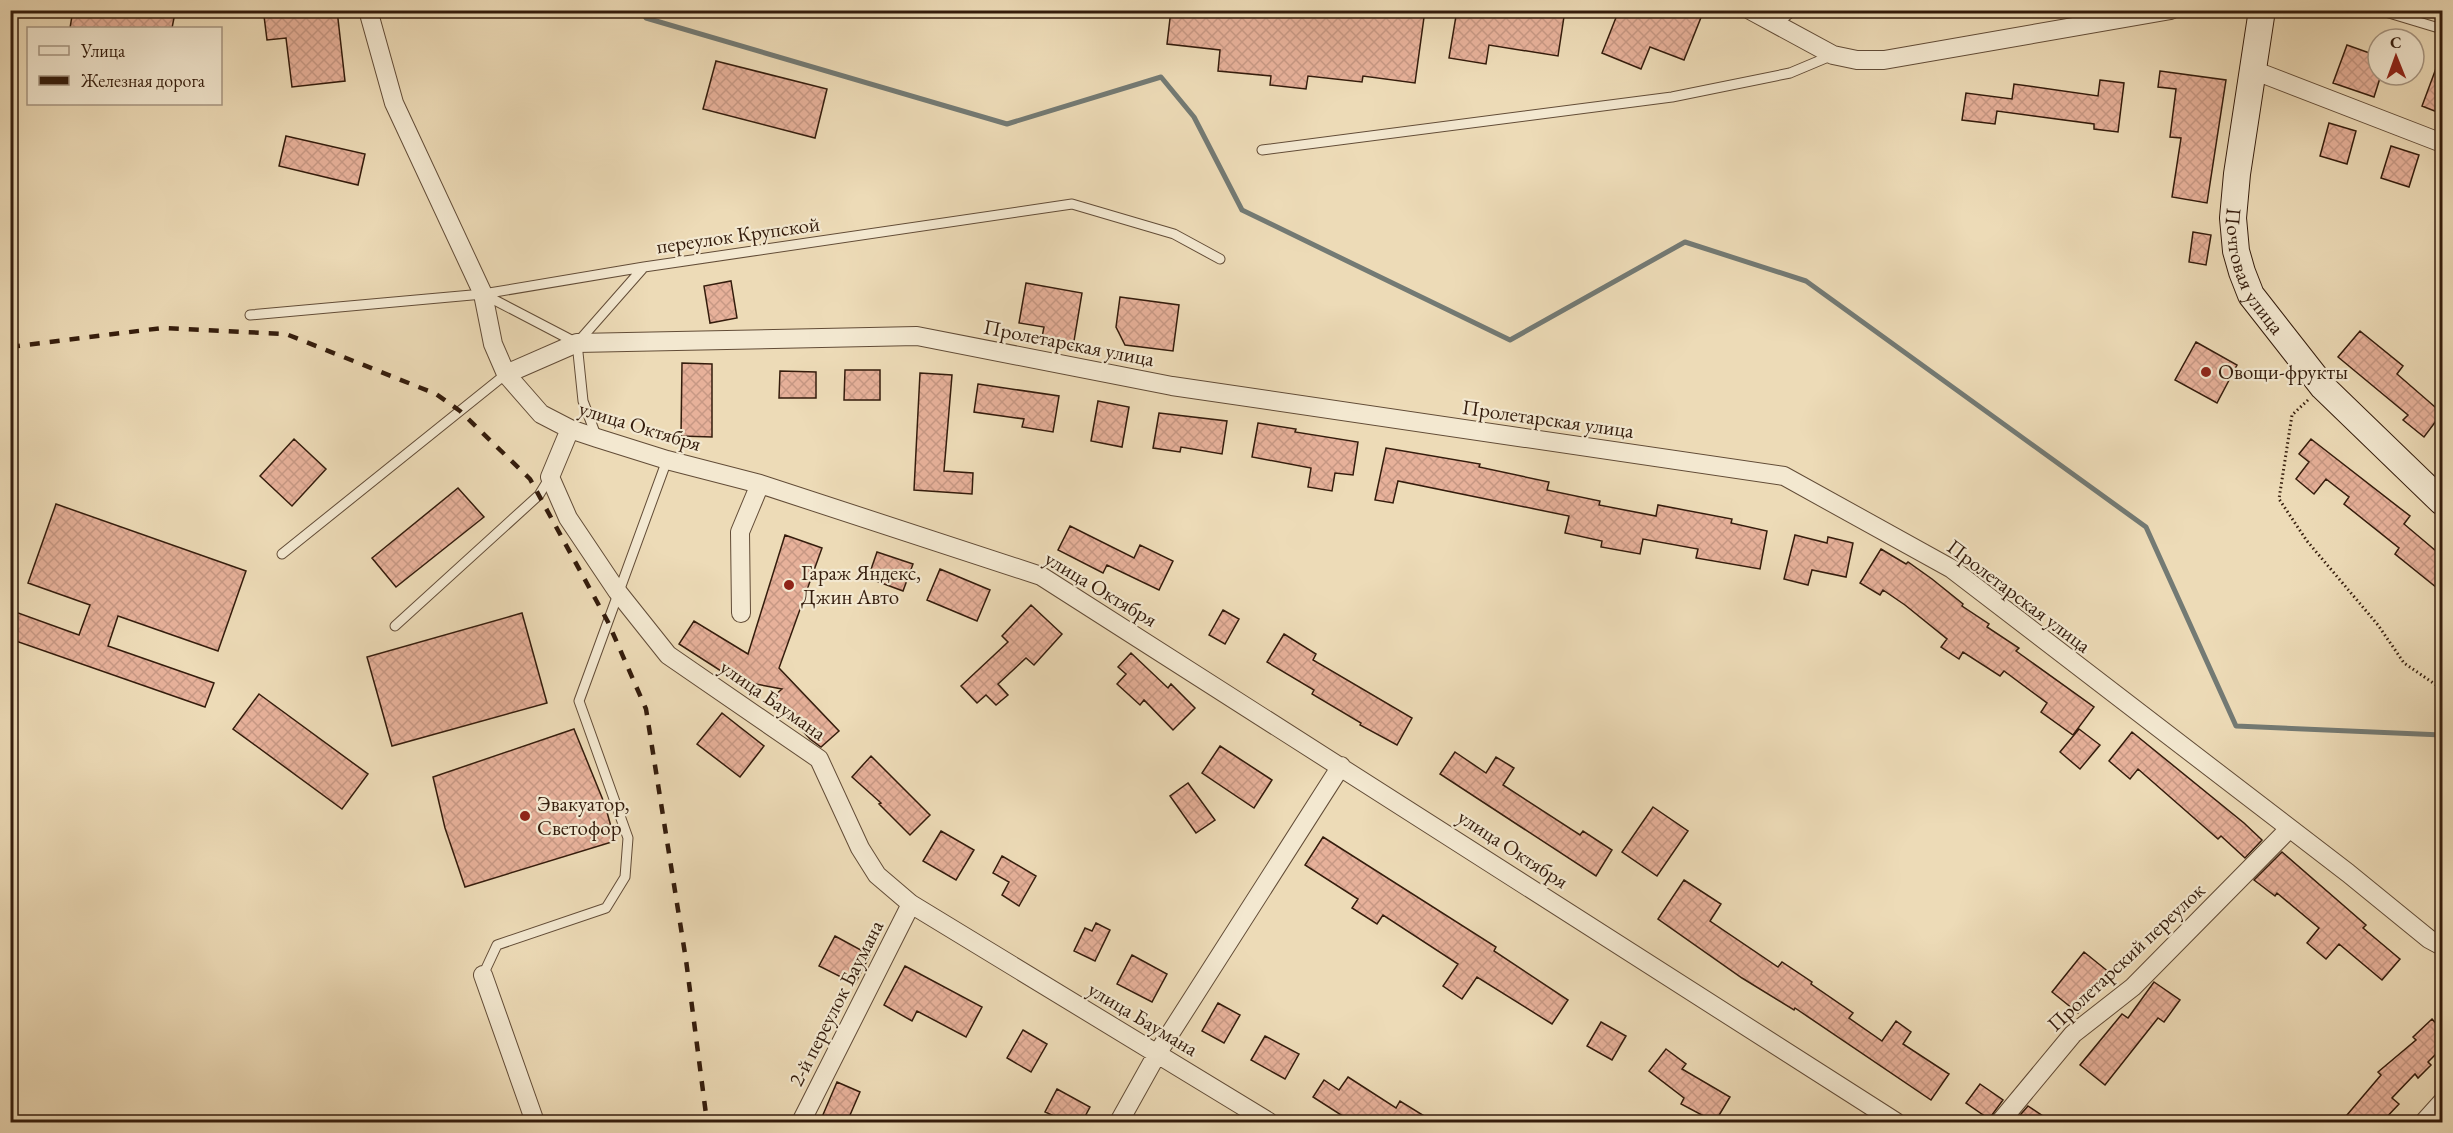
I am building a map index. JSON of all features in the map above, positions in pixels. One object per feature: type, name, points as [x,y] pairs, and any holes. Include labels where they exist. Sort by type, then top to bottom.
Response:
[{"type":"main road","name":"Почтовая улица","points":[[2262,10],[2233,218],[2236,251],[2251,295],[2323,387],[2442,502]]},
{"type":"street","name":"улица Октября","points":[[368,10],[394,103],[483,294],[493,344],[506,374],[541,414],[570,429],[597,438],[667,460],[759,484],[1041,576],[1896,1122]]},
{"type":"street","points":[[1750,10],[1833,55],[1857,60],[1884,60],[2171,10]]},
{"type":"street","points":[[2253,70],[2442,143]]},
{"type":"street","name":"Пролетарская улица","points":[[506,374],[577,344],[917,336],[1172,386],[1784,476],[1952,569],[2288,830],[2348,873],[2429,939],[2442,946]]},
{"type":"street","points":[[550,477],[570,429]]},
{"type":"street","name":"улица Баумана","points":[[550,477],[568,518],[617,591],[668,655],[819,759],[860,848],[877,876],[911,904],[1269,1122]]},
{"type":"street","points":[[741,613],[740,532],[759,484]]},
{"type":"street","points":[[1119,1122],[1157,1054],[1341,766]]},
{"type":"street","name":"Пролетарский переулок","points":[[2000,1122],[2073,1034],[2133,987],[2288,830]]},
{"type":"street","name":"2-й переулок Баумана","points":[[801,1122],[911,904]]},
{"type":"street","points":[[483,975],[535,1122]]},
{"type":"street","points":[[2424,1122],[2442,1102]]},
{"type":"lane","points":[[1776,24],[1794,10]]},
{"type":"lane","points":[[2379,10],[2442,29]]},
{"type":"lane","points":[[1262,150],[1672,97],[1790,73],[1833,55]]},
{"type":"lane","name":"переулок Крупской","points":[[250,315],[483,294],[644,267],[1072,204],[1174,234],[1220,259]]},
{"type":"lane","points":[[597,438],[584,401],[577,344],[644,267]]},
{"type":"lane","points":[[483,294],[577,344]]},
{"type":"lane","points":[[282,554],[506,374]]},
{"type":"lane","points":[[483,975],[497,945],[606,908],[625,877],[628,838],[579,701],[617,591],[667,460]]},
{"type":"lane","points":[[395,626],[539,495],[550,477]]},
{"type":"path","points":[[2323,387],[2292,415],[2279,499],[2307,541],[2378,626],[2404,663],[2442,689]]},
{"type":"building","points":[[73,10],[87,10],[115,16],[116,10],[164,10],[175,13],[172,27],[70,27]]},
{"type":"building","points":[[311,10],[337,10],[345,81],[292,87],[286,38],[267,40],[264,16]]},
{"type":"building","points":[[1171,10],[1425,10],[1415,83],[1363,76],[1362,82],[1308,76],[1306,89],[1270,85],[1271,76],[1218,71],[1220,50],[1167,44]]},
{"type":"building","points":[[1457,10],[1565,10],[1558,56],[1489,45],[1486,64],[1449,58]]},
{"type":"building","points":[[1619,10],[1704,10],[1684,60],[1650,47],[1641,69],[1602,53]]},
{"type":"building","points":[[2347,45],[2366,52],[2366,87],[2377,87],[2374,97],[2333,83]]},
{"type":"building","points":[[2442,55],[2442,114],[2422,106]]},
{"type":"building","points":[[716,61],[827,89],[815,138],[703,109]]},
{"type":"building","points":[[2160,71],[2226,80],[2207,203],[2172,197],[2181,138],[2170,137],[2176,89],[2158,87]]},
{"type":"building","points":[[2100,80],[2124,83],[2118,132],[2094,129],[2094,124],[1997,111],[1995,124],[1962,120],[1966,93],[2012,99],[2014,84],[2098,96]]},
{"type":"building","points":[[2329,123],[2356,131],[2347,164],[2320,156]]},
{"type":"building","points":[[286,136],[365,154],[358,185],[279,166]]},
{"type":"building","points":[[2391,146],[2419,155],[2409,187],[2381,178]]},
{"type":"building","points":[[2193,232],[2211,235],[2206,265],[2189,262]]},
{"type":"building","points":[[731,281],[737,318],[710,323],[704,286]]},
{"type":"building","points":[[1026,283],[1082,293],[1073,347],[1041,342],[1044,327],[1019,323]]},
{"type":"building","points":[[1120,297],[1179,305],[1173,351],[1125,345],[1116,327]]},
{"type":"building","points":[[2360,331],[2403,366],[2397,374],[2442,413],[2424,437],[2403,420],[2408,415],[2338,357]]},
{"type":"building","name":"Овощи-фрукты","points":[[2196,342],[2237,365],[2217,403],[2175,380]]},
{"type":"building","points":[[682,363],[712,364],[712,437],[681,436]]},
{"type":"building","points":[[845,370],[880,370],[880,400],[844,400]]},
{"type":"building","points":[[780,371],[816,372],[816,398],[779,398]]},
{"type":"building","points":[[920,373],[952,375],[944,471],[973,473],[972,494],[914,490]]},
{"type":"building","points":[[978,384],[1059,396],[1053,432],[1022,427],[1024,419],[974,412]]},
{"type":"building","points":[[1098,401],[1129,407],[1122,447],[1091,441]]},
{"type":"building","points":[[1159,413],[1227,421],[1222,454],[1181,447],[1180,452],[1153,448]]},
{"type":"building","points":[[1258,423],[1296,429],[1295,432],[1358,442],[1353,475],[1335,473],[1332,491],[1308,487],[1311,468],[1252,457]]},
{"type":"building","points":[[294,439],[326,469],[292,506],[260,476]]},
{"type":"building","points":[[2311,439],[2410,516],[2404,524],[2442,556],[2442,592],[2395,554],[2399,548],[2344,504],[2349,497],[2326,479],[2314,494],[2296,479],[2309,462],[2299,454]]},
{"type":"building","points":[[1386,448],[1480,464],[1479,467],[1549,482],[1547,490],[1600,501],[1599,505],[1656,516],[1658,505],[1732,519],[1731,523],[1767,531],[1760,569],[1696,558],[1698,549],[1643,539],[1640,554],[1601,547],[1602,541],[1565,533],[1569,516],[1398,481],[1393,503],[1375,500]]},
{"type":"building","points":[[458,488],[484,517],[396,587],[372,558]]},
{"type":"building","points":[[56,504],[246,571],[218,651],[118,616],[108,646],[214,683],[205,707],[10,639],[10,610],[79,635],[90,605],[28,583]]},
{"type":"building","points":[[1070,526],[1134,558],[1140,545],[1173,561],[1159,590],[1107,565],[1103,573],[1058,550]]},
{"type":"building","name":"Гараж Яндекс, Джин Авто","points":[[785,535],[822,548],[779,668],[839,731],[821,747],[810,739],[772,698],[782,689],[735,680],[679,644],[694,621],[748,654]]},
{"type":"building","points":[[1795,535],[1827,543],[1828,537],[1853,543],[1846,577],[1812,570],[1808,585],[1784,579]]},
{"type":"building","points":[[1881,549],[1906,564],[1908,562],[1932,579],[1963,604],[1962,606],[1989,624],[1987,627],[2019,648],[2016,651],[2094,707],[2073,735],[2041,712],[2047,703],[2004,671],[2000,676],[1963,652],[1959,659],[1941,647],[1947,639],[1905,605],[1883,590],[1880,595],[1860,583]]},
{"type":"building","points":[[877,552],[913,564],[903,591],[868,578]]},
{"type":"building","points":[[940,569],[990,590],[977,621],[927,600]]},
{"type":"building","points":[[1031,605],[1062,634],[1034,665],[1026,658],[998,684],[1008,695],[996,705],[986,695],[977,703],[961,686],[1008,642],[1002,636]]},
{"type":"building","points":[[1223,610],[1239,619],[1225,644],[1209,635]]},
{"type":"building","points":[[522,613],[547,703],[392,746],[367,657]]},
{"type":"building","points":[[1284,634],[1316,654],[1313,660],[1412,718],[1397,745],[1360,725],[1361,723],[1312,694],[1314,690],[1267,662]]},
{"type":"building","points":[[1131,653],[1168,688],[1171,684],[1195,708],[1173,730],[1144,700],[1140,705],[1117,684],[1126,674],[1118,667]]},
{"type":"building","points":[[259,694],[368,774],[342,809],[233,729]]},
{"type":"building","points":[[722,713],[764,746],[740,777],[697,744]]},
{"type":"building","name":"Эвакуатор, Светофор","points":[[574,729],[605,805],[615,841],[465,887],[445,828],[433,777]]},
{"type":"building","points":[[2079,729],[2100,745],[2080,769],[2060,752]]},
{"type":"building","points":[[2132,732],[2262,840],[2245,858],[2221,836],[2218,839],[2138,769],[2130,779],[2109,761]]},
{"type":"building","points":[[1220,746],[1272,780],[1254,808],[1202,773]]},
{"type":"building","points":[[1455,752],[1486,773],[1496,757],[1514,768],[1503,785],[1580,835],[1583,831],[1612,850],[1596,876],[1440,774]]},
{"type":"building","points":[[871,756],[930,815],[910,835],[879,804],[881,803],[852,777]]},
{"type":"building","points":[[1188,783],[1215,820],[1196,833],[1170,796]]},
{"type":"building","points":[[1653,807],[1688,831],[1657,876],[1622,852]]},
{"type":"building","points":[[941,831],[974,850],[956,880],[923,861]]},
{"type":"building","points":[[1323,837],[1496,947],[1494,951],[1568,1000],[1552,1024],[1477,977],[1462,999],[1443,986],[1458,964],[1383,915],[1377,924],[1352,908],[1358,899],[1305,865]]},
{"type":"building","points":[[2282,852],[2366,925],[2363,928],[2400,959],[2382,980],[2339,944],[2326,959],[2307,943],[2319,928],[2277,893],[2275,896],[2254,880]]},
{"type":"building","points":[[1002,856],[1036,876],[1019,906],[1002,895],[1009,882],[993,873]]},
{"type":"building","points":[[1684,880],[1721,904],[1710,921],[1778,967],[1782,962],[1812,982],[1811,984],[1853,1013],[1849,1018],[1882,1041],[1896,1021],[1911,1032],[1903,1044],[1949,1074],[1931,1100],[1795,1008],[1794,1010],[1742,978],[1658,919]]},
{"type":"building","points":[[1096,923],[1110,930],[1095,961],[1074,951],[1085,928],[1092,931]]},
{"type":"building","points":[[835,936],[870,955],[855,984],[819,966]]},
{"type":"building","points":[[2084,952],[2110,973],[2078,1013],[2052,992]]},
{"type":"building","points":[[1132,955],[1167,974],[1152,1002],[1117,984]]},
{"type":"building","points":[[905,966],[982,1007],[966,1037],[917,1011],[912,1021],[884,1005]]},
{"type":"building","points":[[2154,982],[2180,1000],[2164,1022],[2158,1018],[2105,1085],[2080,1065],[2122,1014],[2128,1018]]},
{"type":"building","points":[[1218,1003],[1240,1015],[1224,1043],[1202,1031]]},
{"type":"building","points":[[2432,1019],[2442,1030],[2442,1048],[2428,1062],[2431,1065],[2418,1078],[2415,1074],[2392,1098],[2399,1104],[2382,1122],[2341,1122],[2381,1075],[2378,1072],[2416,1040],[2413,1037]]},
{"type":"building","points":[[1601,1022],[1626,1036],[1612,1060],[1587,1046]]},
{"type":"building","points":[[1023,1030],[1047,1044],[1031,1072],[1007,1058]]},
{"type":"building","points":[[1265,1036],[1299,1054],[1285,1079],[1251,1060]]},
{"type":"building","points":[[1666,1049],[1686,1064],[1682,1069],[1730,1097],[1715,1122],[1681,1104],[1684,1098],[1649,1071]]},
{"type":"building","points":[[1348,1077],[1396,1108],[1400,1101],[1434,1122],[1352,1122],[1313,1097],[1324,1080],[1339,1090]]},
{"type":"building","points":[[837,1082],[860,1092],[847,1122],[834,1122],[822,1117]]},
{"type":"building","points":[[1980,1084],[2003,1100],[1989,1119],[1966,1103]]},
{"type":"building","points":[[1057,1089],[1090,1107],[1082,1122],[1048,1122],[1052,1115],[1045,1112]]},
{"type":"building","points":[[2028,1106],[2052,1122],[2014,1122]]},
{"type":"waterway","points":[[641,10],[646,18],[1007,124],[1161,77],[1194,117],[1242,210],[1510,340],[1685,242],[1806,281],[2146,527],[2236,726],[2442,735]]},
{"type":"railway","points":[[10,347],[162,328],[286,334],[436,394],[460,411],[530,479],[608,622],[646,709],[686,960],[707,1122]]},
{"type":"place","name":"Овощи-фрукты","points":[[2206,372]]},
{"type":"place","name":"Гараж Яндекс, Джин Авто","points":[[789,585]]},
{"type":"place","name":"Эвакуатор, Светофор","points":[[525,816]]}]
